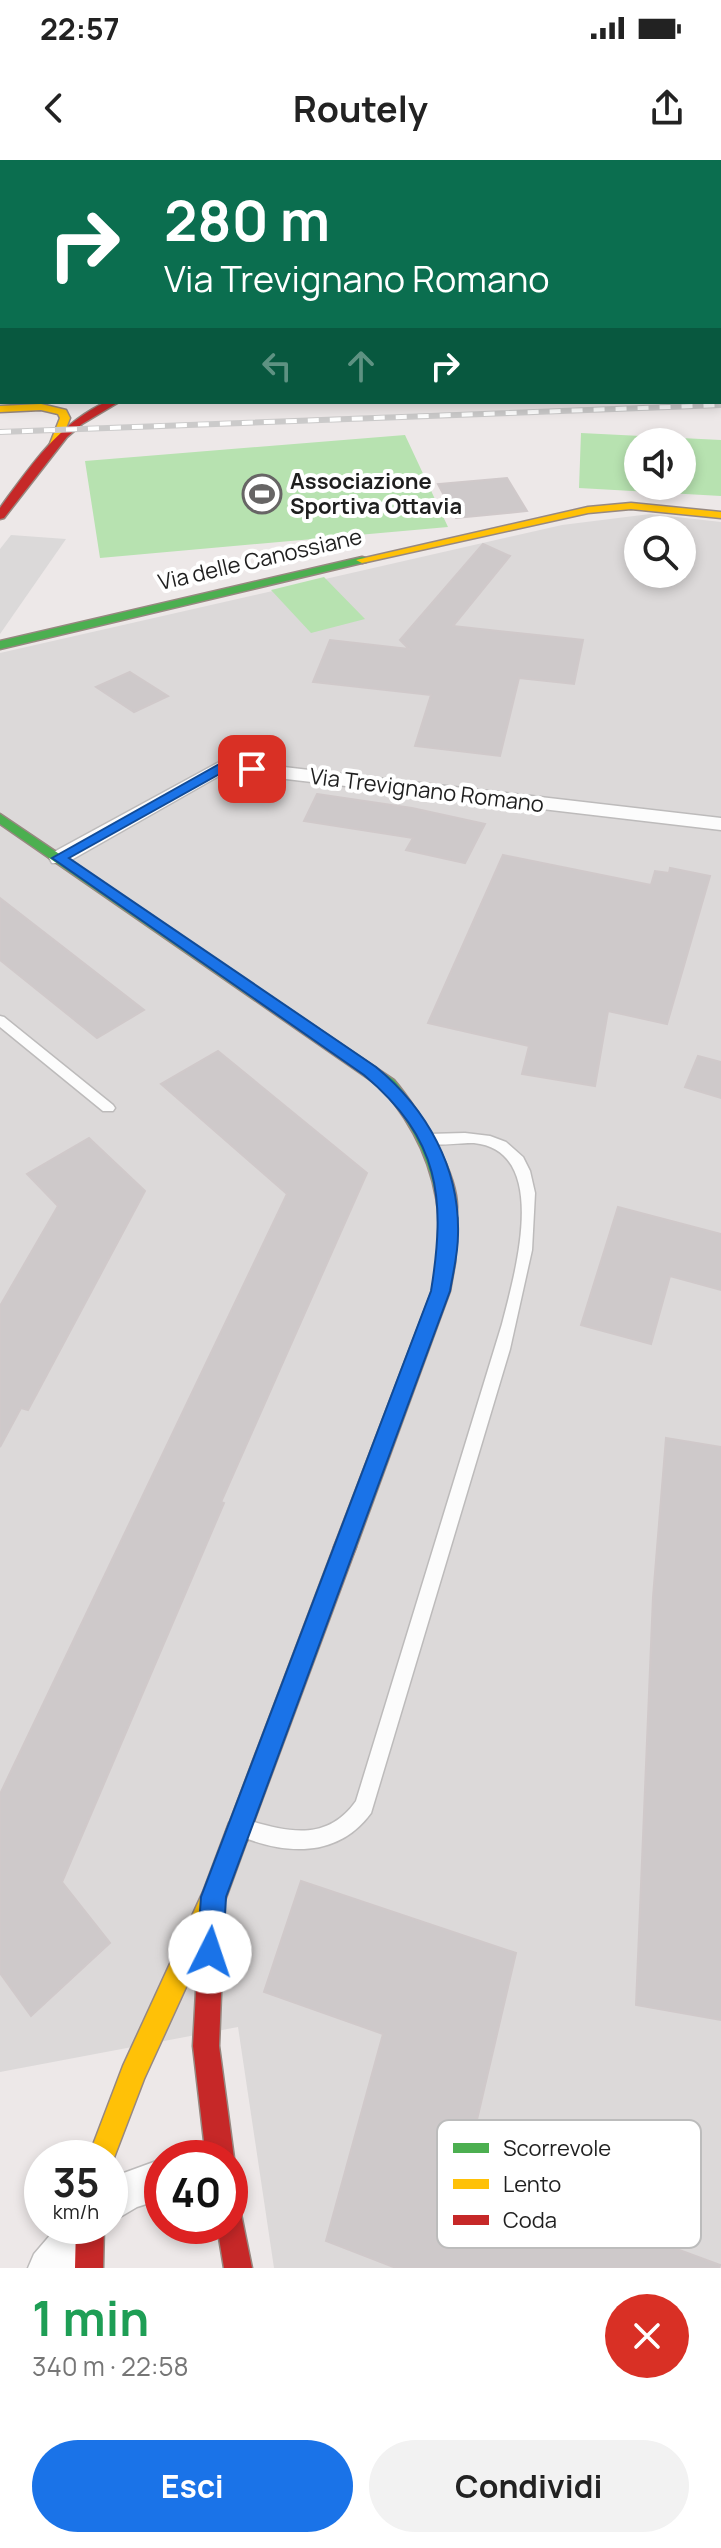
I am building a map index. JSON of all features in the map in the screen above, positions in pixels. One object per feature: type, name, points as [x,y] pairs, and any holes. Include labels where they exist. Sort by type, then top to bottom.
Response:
[{"type":"street","points":[[0,516],[54,446],[91,410],[108,404]]},
{"type":"street","points":[[0,409],[41,407],[62,412],[65,418],[54,446]]},
{"type":"street","name":"Via delle Canossiane","points":[[0,645],[176,602],[588,510],[631,506],[721,515]]},
{"type":"street","name":"Via Trevignano Romano","points":[[59,858],[223,766],[721,824]]},
{"type":"street","points":[[0,818],[370,1071],[405,1103],[428,1139],[445,1185],[448,1210],[448,1255],[441,1291],[214,1897],[132,2075],[109,2140]]},
{"type":"street","points":[[214,1897],[206,2046],[218,2140]]},
{"type":"street","points":[[48,2268],[71,2244]]},
{"type":"street","points":[[88,2244],[89,2268]]},
{"type":"street","points":[[234,2244],[238,2268]]},
{"type":"lane","points":[[0,1020],[108,1108]]},
{"type":"lane","points":[[239,1827],[289,1841],[311,1839],[350,1822],[364,1806],[430,1596],[511,1318],[527,1229],[528,1196],[522,1169],[511,1151],[492,1142],[428,1139]]},
{"type":"shaded area","points":[[624,517],[624,588],[696,588],[696,519],[721,522],[721,2268],[274,2268],[238,2027],[0,2072],[0,653],[562,525]]},
{"type":"shaded area","points":[[11,535],[66,539],[0,634],[0,549]]},
{"type":"green space","points":[[581,433],[624,435],[624,491],[579,488]]},
{"type":"green space","name":"Associazione Sportiva Ottavia","points":[[405,435],[448,527],[100,558],[85,461]]},
{"type":"green space","points":[[696,439],[721,440],[721,496],[696,495]]},
{"type":"green space","points":[[324,577],[365,619],[311,633],[271,590]]},
{"type":"building","points":[[507,478],[527,511],[456,518],[438,484]]},
{"type":"building","points":[[483,544],[510,556],[453,626],[583,640],[574,684],[519,678],[500,756],[415,746],[431,695],[313,682],[330,640],[409,649],[400,640]]},
{"type":"building","points":[[130,672],[168,696],[134,712],[96,687]]},
{"type":"building","points":[[317,794],[412,808],[485,824],[465,863],[406,850],[413,838],[304,821]]},
{"type":"building","points":[[503,855],[651,885],[655,871],[669,873],[670,868],[710,876],[667,1024],[608,1011],[595,1086],[522,1074],[529,1046],[428,1023]]},
{"type":"building","points":[[0,898],[144,1010],[97,1038],[0,960]]},
{"type":"building","points":[[218,1051],[367,1173],[221,1502],[224,1503],[62,1882],[110,1943],[31,2016],[0,1973],[0,1794],[287,1194],[161,1084]]},
{"type":"building","points":[[698,1056],[721,1062],[721,1098],[685,1087]]},
{"type":"building","points":[[89,1138],[145,1191],[28,1410],[21,1408],[0,1447],[0,1306],[58,1206],[27,1174]]},
{"type":"building","points":[[618,1207],[721,1234],[721,1290],[670,1276],[651,1344],[581,1325]]},
{"type":"building","points":[[666,1438],[721,1447],[721,2020],[636,2005],[653,1597]]},
{"type":"building","points":[[301,1881],[516,1953],[477,2120],[437,2120],[437,2248],[674,2248],[720,2265],[719,2268],[396,2268],[326,2241],[383,2034],[264,1992]]},
{"type":"railway","points":[[0,432],[721,405]]},
{"type":"traffic: fast","points":[[0,645],[362,560]]},
{"type":"traffic: fast","points":[[0,818],[388,1084],[430,1145],[442,1180],[448,1218]]},
{"type":"traffic: slow","points":[[0,409],[41,407],[62,412],[65,418],[54,446]]},
{"type":"traffic: slow","points":[[362,560],[588,510],[631,506],[721,515]]},
{"type":"traffic: slow","points":[[345,1547],[441,1291],[448,1218]]},
{"type":"traffic: slow","points":[[109,2140],[132,2075],[214,1897],[238,1832]]},
{"type":"traffic: jam","points":[[0,516],[63,435],[78,422],[110,404]]},
{"type":"traffic: jam","points":[[238,1832],[345,1547]]},
{"type":"traffic: jam","points":[[212,1919],[206,2046],[218,2140]]},
{"type":"traffic: jam","points":[[89,2268],[90,2244]]},
{"type":"traffic: jam","points":[[234,2244],[238,2268]]},
{"type":"place","name":"Associazione Sportiva Ottavia","points":[[262,494]]},
{"type":"route","points":[[210,1952],[214,1897],[441,1291],[449,1237],[445,1185],[428,1139],[413,1113],[388,1084],[59,858],[223,766],[252,769]]}]
